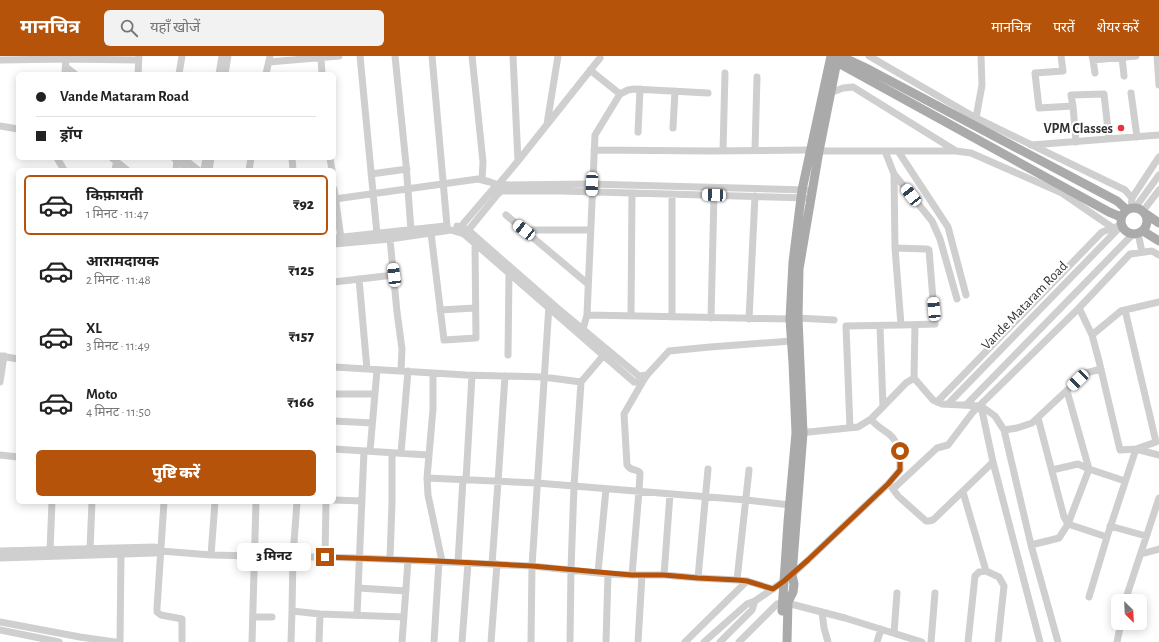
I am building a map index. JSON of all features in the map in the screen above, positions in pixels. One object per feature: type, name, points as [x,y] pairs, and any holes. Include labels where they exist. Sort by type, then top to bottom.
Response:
[{"type":"main road","points":[[814,151],[830,93],[835,58]]},
{"type":"main road","points":[[787,642],[784,581],[790,505],[799,433],[791,341],[806,194],[835,58]]},
{"type":"main road","points":[[835,58],[1109,212],[1137,216]]},
{"type":"main road","points":[[835,58],[871,71],[1117,201],[1147,223],[1138,233]]},
{"type":"main road","points":[[1137,216],[1127,232],[1138,233],[1159,241]]},
{"type":"main road","points":[[781,642],[785,602],[793,592],[794,584],[792,575],[799,433],[794,318]]},
{"type":"main road","points":[[784,581],[792,575]]},
{"type":"street","points":[[179,72],[182,56]]},
{"type":"street","points":[[219,72],[222,56]]},
{"type":"street","points":[[225,72],[228,56]]},
{"type":"street","points":[[266,72],[269,59],[321,58],[339,56]]},
{"type":"street","points":[[360,56],[377,234]]},
{"type":"street","points":[[395,56],[407,169],[411,230]]},
{"type":"street","points":[[432,56],[447,226]]},
{"type":"street","points":[[472,56],[482,162],[482,180]]},
{"type":"street","points":[[512,56],[518,161]]},
{"type":"street","points":[[546,126],[558,56]]},
{"type":"street","points":[[869,56],[976,118],[1125,190],[1132,198],[1137,216]]},
{"type":"street","points":[[976,118],[982,85],[982,56]]},
{"type":"street","points":[[1061,56],[1063,71],[1034,73],[1039,108],[1072,106]]},
{"type":"street","points":[[1095,73],[1093,58],[1136,56]]},
{"type":"street","points":[[1157,56],[1159,85]]},
{"type":"street","points":[[65,72],[66,57]]},
{"type":"street","points":[[0,60],[66,57],[139,58],[138,72]]},
{"type":"street","points":[[1122,57],[1124,76]]},
{"type":"street","points":[[321,58],[322,72]]},
{"type":"street","points":[[466,232],[496,195],[499,188],[518,161],[600,58]]},
{"type":"street","points":[[590,70],[620,94]]},
{"type":"street","points":[[722,151],[725,73]]},
{"type":"street","points":[[755,150],[757,77]]},
{"type":"street","points":[[830,93],[843,88],[853,87],[956,151]]},
{"type":"street","points":[[638,132],[640,89]]},
{"type":"street","points":[[580,331],[587,315],[595,135],[620,94],[628,90],[640,89],[708,93]]},
{"type":"street","points":[[673,128],[675,91]]},
{"type":"street","points":[[1131,93],[1137,137]]},
{"type":"street","points":[[1076,142],[1071,95],[1104,94],[1109,139]]},
{"type":"street","points":[[0,126],[16,129]]},
{"type":"street","points":[[1031,145],[1159,135]]},
{"type":"street","points":[[594,150],[956,151],[971,153],[1062,193],[1137,216]]},
{"type":"street","points":[[885,151],[894,174],[932,221],[940,239],[957,299]]},
{"type":"street","points":[[898,151],[948,227],[966,295]]},
{"type":"street","points":[[1132,198],[1159,157]]},
{"type":"street","points":[[116,160],[126,168]]},
{"type":"street","points":[[183,160],[195,168]]},
{"type":"street","points":[[371,174],[407,169]]},
{"type":"street","points":[[894,174],[894,248],[901,325]]},
{"type":"street","points":[[1137,216],[1159,175]]},
{"type":"street","points":[[336,204],[373,194],[478,179],[490,182],[499,188],[755,196],[806,194]]},
{"type":"street","points":[[336,244],[459,229],[494,189],[499,188],[592,184],[806,194]]},
{"type":"street","points":[[936,402],[1102,232],[1137,216],[1159,190]]},
{"type":"street","points":[[631,316],[632,193]]},
{"type":"street","points":[[672,194],[672,317]]},
{"type":"street","points":[[711,318],[714,195]]},
{"type":"street","points":[[749,319],[755,196]]},
{"type":"street","points":[[336,215],[338,238],[447,226],[466,232],[580,331],[639,376],[645,378]]},
{"type":"street","points":[[506,216],[588,284]]},
{"type":"street","name":"Vande Mataram Road","points":[[948,404],[1137,216]]},
{"type":"street","points":[[524,230],[590,230]]},
{"type":"street","points":[[466,232],[475,243],[509,273],[549,304]]},
{"type":"street","points":[[431,233],[444,340],[476,338],[475,243]]},
{"type":"street","points":[[1138,233],[1142,252]]},
{"type":"street","name":"Vande Mataram Road","points":[[966,405],[1138,233]]},
{"type":"street","points":[[390,238],[404,371],[401,453]]},
{"type":"street","points":[[850,428],[846,326],[935,324],[929,250],[894,248]]},
{"type":"street","points":[[792,575],[891,486],[937,448],[948,445],[973,412],[981,406],[1079,308],[1130,254],[1152,250],[1159,255]]},
{"type":"street","points":[[508,355],[509,273]]},
{"type":"street","points":[[336,282],[394,275]]},
{"type":"street","points":[[359,279],[367,369]]},
{"type":"street","points":[[1092,335],[1121,311],[1159,302]]},
{"type":"street","points":[[531,642],[532,566],[543,377],[549,304]]},
{"type":"street","points":[[440,310],[475,308]]},
{"type":"street","points":[[1079,308],[1092,335],[1120,450],[1136,449],[1156,442],[1125,310]]},
{"type":"street","points":[[587,315],[834,320]]},
{"type":"street","points":[[915,325],[914,378],[936,402],[942,404],[981,406],[995,416],[1004,430],[1031,545],[1058,642]]},
{"type":"street","points":[[880,326],[884,407]]},
{"type":"street","points":[[580,331],[603,356],[634,382],[645,378]]},
{"type":"street","points":[[632,575],[640,473],[637,470],[631,469],[627,465],[624,418],[626,409],[645,378],[669,351],[791,341]]},
{"type":"street","points":[[0,382],[2,356],[16,359]]},
{"type":"street","points":[[570,642],[574,486],[581,382],[603,356]]},
{"type":"street","points":[[336,367],[472,375],[543,377],[581,382]]},
{"type":"street","points":[[1004,430],[1017,428],[1032,423],[1067,391],[1082,374],[1101,369]]},
{"type":"street","points":[[357,615],[362,501],[377,370]]},
{"type":"street","points":[[433,373],[433,409],[427,478],[428,495],[441,561],[434,642]]},
{"type":"street","points":[[458,562],[472,375]]},
{"type":"street","points":[[491,642],[498,482],[505,376]]},
{"type":"street","points":[[799,433],[858,427],[871,419],[906,383],[914,378]]},
{"type":"street","points":[[1031,545],[1059,538],[1068,524],[1089,469],[1067,391]]},
{"type":"street","points":[[336,394],[374,394]]},
{"type":"street","points":[[981,406],[993,462],[1040,642]]},
{"type":"street","points":[[1038,418],[1064,517],[1068,524],[1107,537]]},
{"type":"street","points":[[871,419],[875,425],[890,435],[900,451],[900,470],[891,486]]},
{"type":"street","points":[[336,421],[372,423]]},
{"type":"street","points":[[336,449],[428,455]]},
{"type":"street","points":[[1136,449],[1159,455]]},
{"type":"street","points":[[1090,597],[1110,526],[1136,449]]},
{"type":"street","points":[[390,559],[392,453]]},
{"type":"street","points":[[0,455],[16,457]]},
{"type":"street","points":[[891,486],[903,501],[926,521],[929,521],[933,520],[993,462]]},
{"type":"street","points":[[1052,470],[1078,464],[1125,481]]},
{"type":"street","points":[[698,578],[708,469]]},
{"type":"street","points":[[738,580],[749,470]]},
{"type":"street","points":[[427,478],[606,488],[790,505]]},
{"type":"street","points":[[598,572],[606,488]]},
{"type":"street","points":[[963,492],[986,571]]},
{"type":"street","points":[[664,575],[670,494]]},
{"type":"street","points":[[1127,594],[1159,498]]},
{"type":"street","points":[[336,500],[362,501]]},
{"type":"street","points":[[50,550],[52,504]]},
{"type":"street","points":[[90,549],[92,504]]},
{"type":"street","points":[[164,504],[157,612],[161,615],[182,619],[182,642]]},
{"type":"street","points":[[211,555],[215,504]]},
{"type":"street","points":[[252,642],[256,504]]},
{"type":"street","points":[[291,642],[293,556],[297,504]]},
{"type":"street","points":[[325,557],[326,504]]},
{"type":"street","points":[[1110,526],[1146,536]]},
{"type":"street","points":[[0,551],[155,547],[160,551]]},
{"type":"street","points":[[1141,554],[1159,549]]},
{"type":"street","points":[[0,558],[155,553],[160,551],[211,555],[441,561],[571,569],[608,574],[664,575],[738,580],[747,581],[773,589]]},
{"type":"street","points":[[120,642],[121,554]]},
{"type":"street","points":[[402,642],[408,560]]},
{"type":"street","points":[[462,642],[468,563]]},
{"type":"street","points":[[968,642],[975,576],[979,572],[986,571],[999,577],[1004,586],[998,642]]},
{"type":"street","points":[[606,642],[608,574]]},
{"type":"street","points":[[638,642],[642,575]]},
{"type":"street","points":[[685,642],[747,581]]},
{"type":"street","points":[[704,642],[747,604],[755,601],[784,581]]},
{"type":"street","points":[[358,588],[406,591]]},
{"type":"street","points":[[894,633],[897,593]]},
{"type":"street","points":[[931,642],[935,593]]},
{"type":"street","points":[[720,642],[752,610],[755,601]]},
{"type":"street","points":[[739,642],[777,604],[785,602],[845,618],[919,642]]},
{"type":"street","points":[[292,611],[320,614],[404,617]]},
{"type":"street","points":[[822,612],[828,642]]},
{"type":"street","points":[[319,642],[320,614]]},
{"type":"street","points":[[253,617],[272,617]]},
{"type":"street","points":[[0,622],[114,642]]},
{"type":"street","points":[[0,630],[55,642]]},
{"type":"street","points":[[877,642],[881,630]]},
{"type":"street","points":[[1117,642],[1120,630]]},
{"type":"place","name":"VPM Classes","points":[[1121,128]]},
{"type":"route","points":[[325,557],[532,566],[608,574],[664,575],[738,580],[747,581],[773,589],[808,560],[888,484],[900,470],[900,451]]}]
